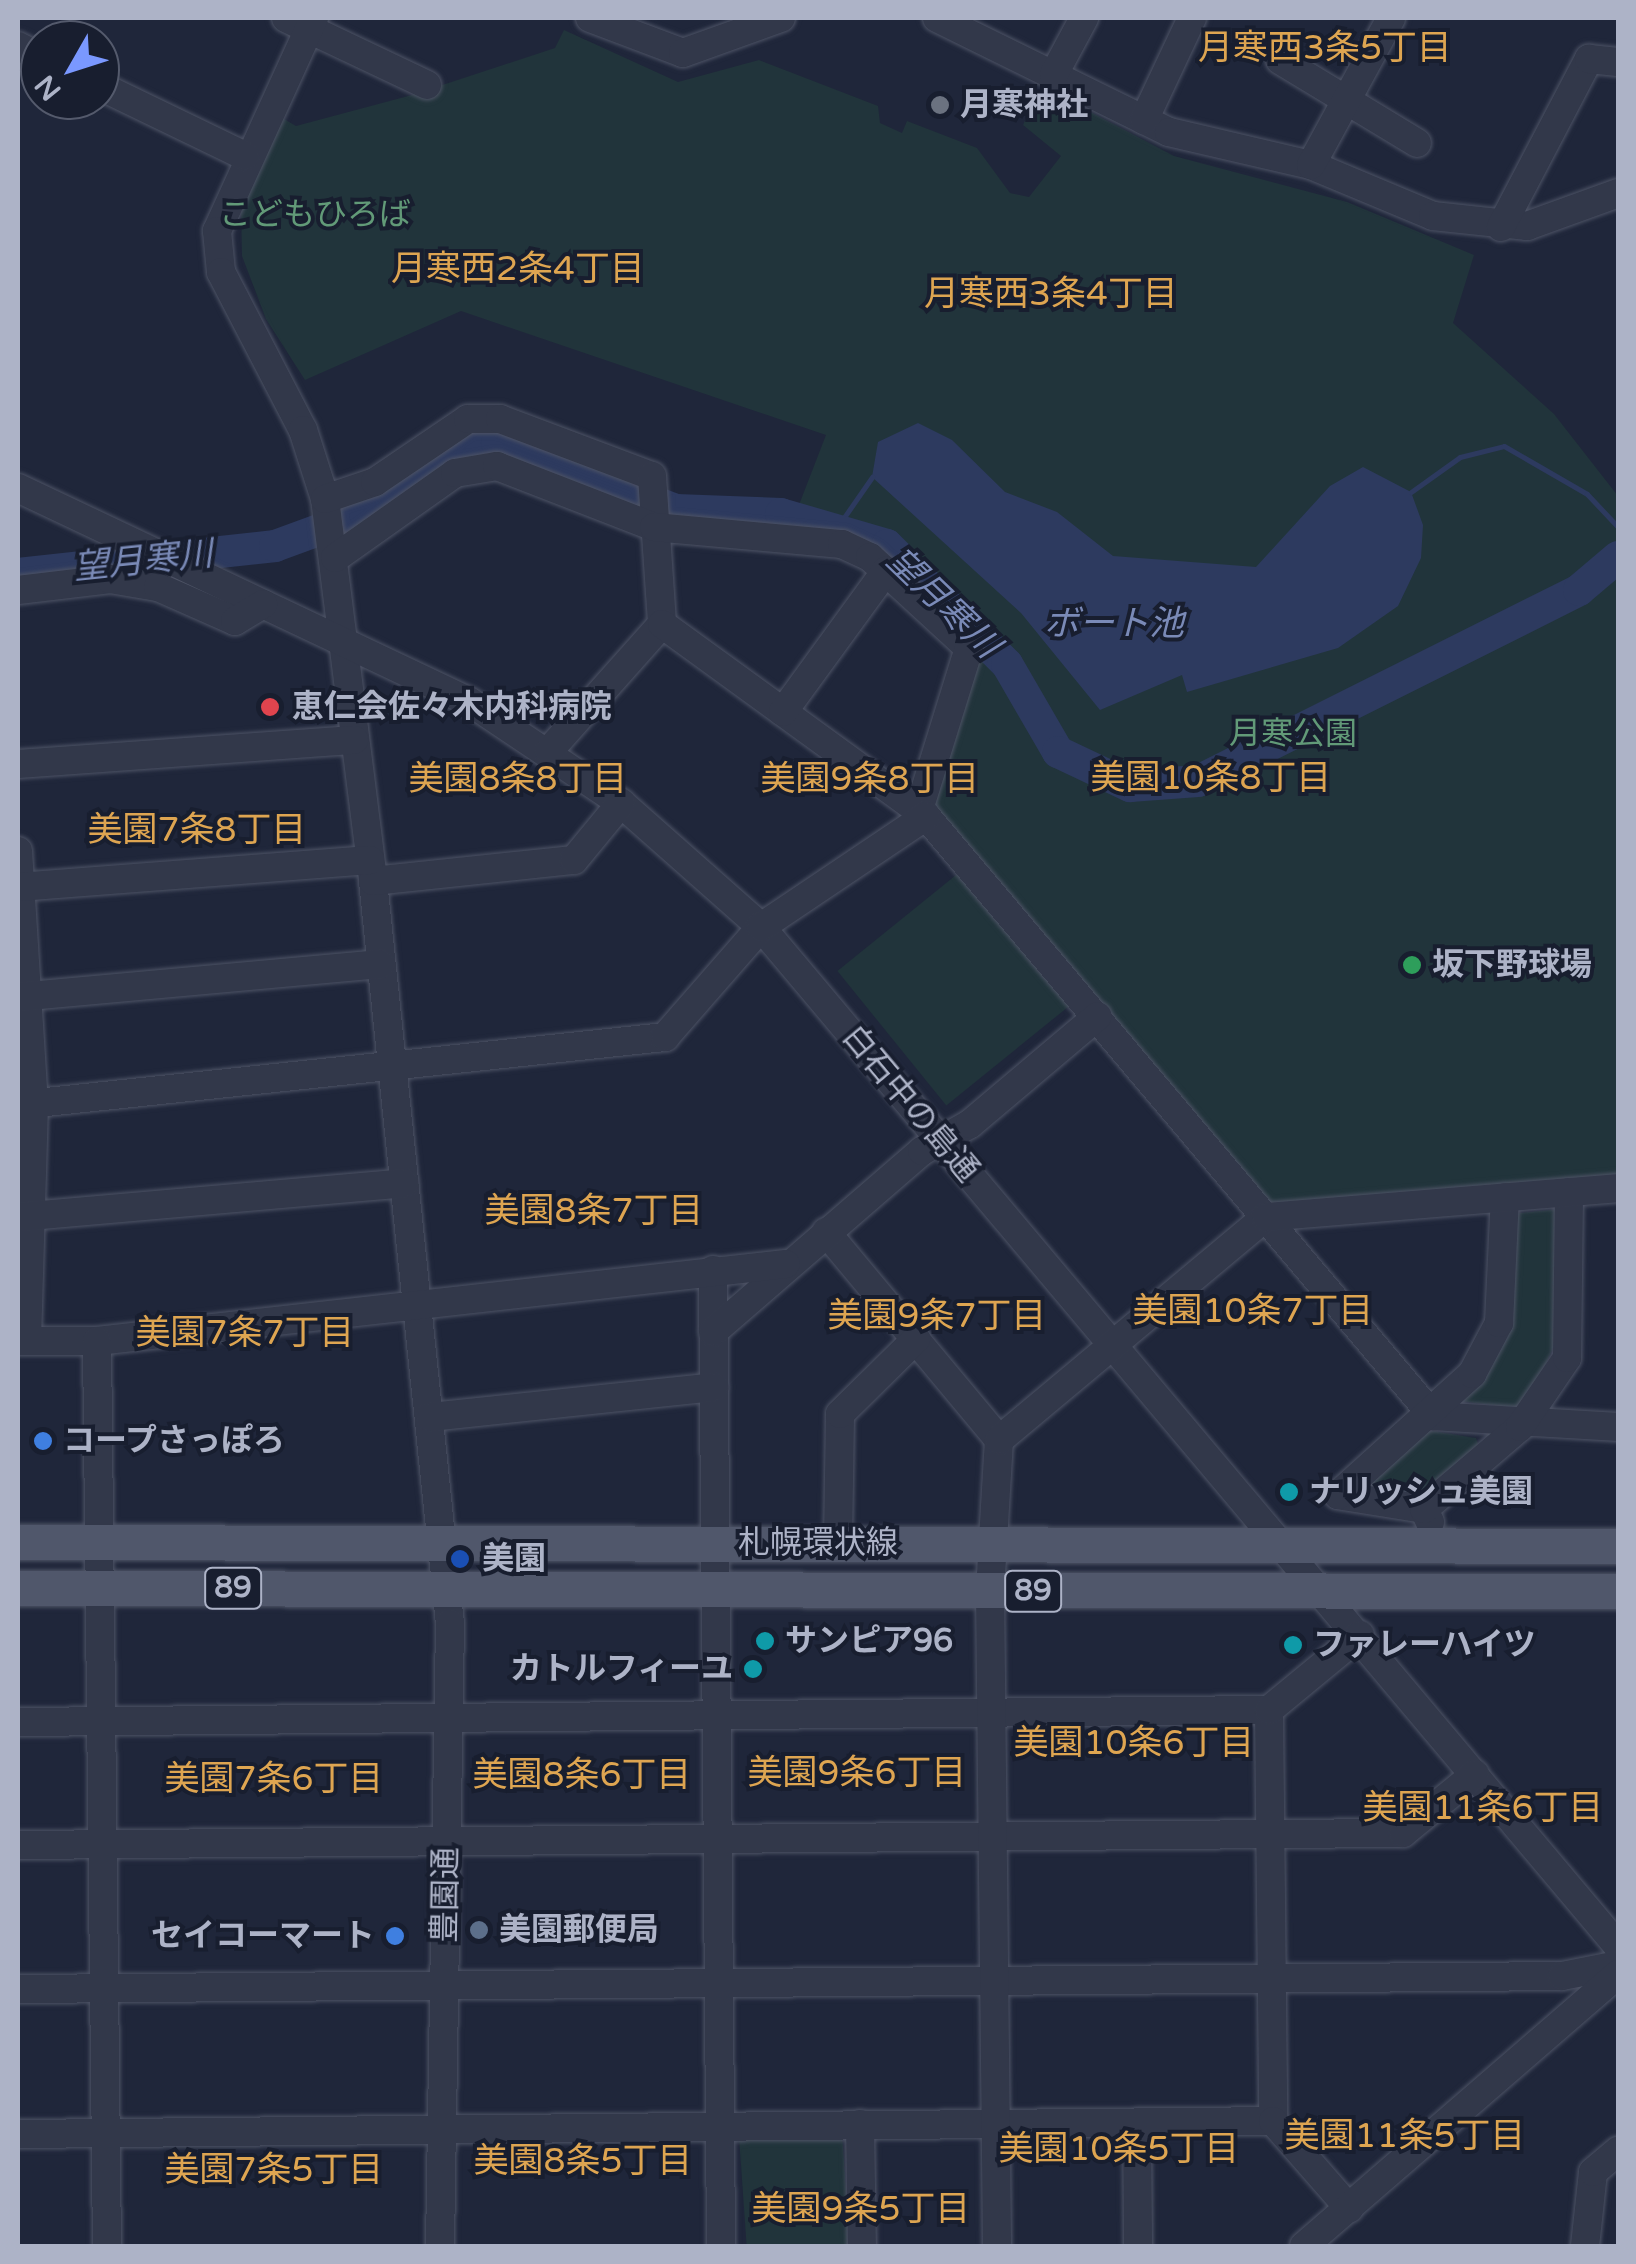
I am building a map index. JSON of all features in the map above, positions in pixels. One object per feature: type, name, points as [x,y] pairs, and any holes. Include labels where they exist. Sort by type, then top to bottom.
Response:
[{"type":"main road","name":"札幌環状線","points":[[18,1542],[1284,1546],[1428,1526],[1618,1546]]},
{"type":"main road","name":"札幌環状線","points":[[18,1588],[1618,1591]]},
{"type":"street","points":[[590,18],[684,53],[781,18]]},
{"type":"street","points":[[937,18],[1144,120],[1200,143],[1311,164],[1433,216],[1501,228],[1562,218],[1618,193]]},
{"type":"street","points":[[1054,74],[1084,18]]},
{"type":"street","points":[[1144,120],[1192,18]]},
{"type":"street","points":[[1311,164],[1391,18]]},
{"type":"street","points":[[344,642],[330,526],[303,430],[220,272],[218,230],[303,21],[427,85]]},
{"type":"street","points":[[1501,228],[1589,59],[1618,62]]},
{"type":"street","points":[[1280,60],[1417,143]]},
{"type":"street","points":[[120,96],[245,156]]},
{"type":"street","points":[[330,526],[375,482],[468,418],[500,419],[652,476],[662,624],[549,751]]},
{"type":"street","points":[[26,1104],[390,1072],[665,1037],[761,927],[922,813],[969,648],[886,571],[842,544],[654,521],[498,466],[455,473],[330,526]]},
{"type":"street","name":"白石中の島通","points":[[18,488],[344,642],[549,751],[621,803],[761,927],[1112,1348],[1360,1634],[1618,1946]]},
{"type":"street","points":[[784,712],[886,571]]},
{"type":"street","points":[[18,590],[110,579],[158,587],[235,622],[263,604]]},
{"type":"street","points":[[662,624],[922,813],[1098,1016],[1433,1416],[1520,1426],[1618,1427]]},
{"type":"street","name":"豊園通","points":[[344,642],[448,1588],[440,2246]]},
{"type":"street","points":[[18,764],[354,740]]},
{"type":"street","points":[[19,887],[574,860],[621,803]]},
{"type":"street","points":[[18,851],[26,1104],[22,1340],[97,1341],[786,1264]]},
{"type":"street","points":[[24,997],[382,964]]},
{"type":"street","points":[[713,1332],[786,1264],[1098,1016]]},
{"type":"street","points":[[23,1216],[405,1183]]},
{"type":"street","points":[[999,1440],[1266,1217],[1618,1188]]},
{"type":"street","points":[[1505,1197],[1498,1323],[1472,1374],[1433,1416],[1338,1495],[1428,1526],[1520,1426],[1567,1358],[1569,1192]]},
{"type":"street","points":[[826,1232],[999,1440],[990,1544],[996,1836],[997,2246]]},
{"type":"street","points":[[713,1270],[721,2246]]},
{"type":"street","points":[[838,1542],[840,1414],[916,1339]]},
{"type":"street","points":[[97,1341],[106,2246]]},
{"type":"street","points":[[430,1417],[714,1387]]},
{"type":"street","points":[[18,1722],[1270,1710],[1360,1634]]},
{"type":"street","points":[[1270,1710],[1273,2122],[1350,2208]]},
{"type":"street","points":[[18,1844],[1403,1833],[1475,1774]]},
{"type":"street","points":[[18,1989],[1562,1976],[1618,1965]]},
{"type":"street","points":[[1304,2246],[1618,1974]]},
{"type":"street","points":[[18,2134],[1273,2122]]},
{"type":"street","points":[[860,2124],[862,2246]]},
{"type":"street","points":[[1137,2124],[1138,2246]]},
{"type":"street","points":[[1585,2246],[1594,2172],[1618,2151]]},
{"type":"green space","name":"月寒公園","points":[[564,30],[678,82],[759,60],[878,106],[880,123],[902,133],[907,121],[977,148],[1010,193],[1029,197],[1061,156],[1023,125],[1034,99],[1062,97],[1174,156],[1347,202],[1474,255],[1453,323],[1554,414],[1618,496],[1618,1178],[1268,1206],[945,831],[932,801],[977,654],[890,564],[790,528],[826,435],[461,311],[305,380],[266,319],[242,256],[241,206],[277,115],[296,126],[412,95],[555,48]]},
{"type":"green space","points":[[961,871],[1070,1005],[946,1106],[837,971]]},
{"type":"green space","points":[[1560,1209],[1557,1339],[1539,1379],[1517,1408],[1460,1401],[1493,1358],[1510,1214]]},
{"type":"green space","points":[[1426,1430],[1476,1438],[1480,1451],[1428,1493],[1368,1486]]},
{"type":"green space","points":[[842,2133],[850,2246],[747,2246],[739,2140]]},
{"type":"water","name":"ボート池","points":[[918,423],[952,440],[1005,492],[1057,512],[1113,556],[1256,567],[1330,486],[1363,467],[1411,492],[1423,525],[1421,558],[1398,606],[1338,648],[1187,692],[1182,675],[1100,710],[1021,613],[872,477],[878,442]]},
{"type":"waterway","name":"望月寒川","points":[[18,574],[275,546],[365,513],[443,454],[497,443],[676,510],[781,514],[887,545],[1007,664],[1058,752],[1130,786],[1198,781],[1579,590],[1618,557]]},
{"type":"waterway","points":[[1411,492],[1460,457],[1504,446],[1587,494],[1618,527]]},
{"type":"waterway","points":[[838,526],[872,477]]},
{"type":"place","name":"月寒神社","points":[[940,105]]},
{"type":"place","name":"恵仁会佐々木内科病院","points":[[270,707]]},
{"type":"place","name":"坂下野球場","points":[[1412,965]]},
{"type":"place","name":"コープさっぽろ","points":[[43,1441]]},
{"type":"place","name":"ナリッシュ美園","points":[[1289,1492]]},
{"type":"place","name":"美園","points":[[460,1559]]},
{"type":"place","name":"サンピア96","points":[[765,1641]]},
{"type":"place","name":"ファレーハイツ","points":[[1293,1645]]},
{"type":"place","name":"カトルフィーユ","points":[[753,1669]]},
{"type":"place","name":"美園郵便局","points":[[479,1930]]},
{"type":"place","name":"セイコーマート","points":[[395,1936]]},
{"type":"district","name":"月寒西3条5丁目","points":[[1325,48]]},
{"type":"district","name":"月寒西2条4丁目","points":[[518,269]]},
{"type":"district","name":"月寒西3条4丁目","points":[[1051,294]]},
{"type":"district","name":"美園10条8丁目","points":[[1211,778]]},
{"type":"district","name":"美園8条8丁目","points":[[518,779]]},
{"type":"district","name":"美園9条8丁目","points":[[870,779]]},
{"type":"district","name":"美園7条8丁目","points":[[197,830]]},
{"type":"district","name":"美園8条7丁目","points":[[594,1211]]},
{"type":"district","name":"美園10条7丁目","points":[[1253,1311]]},
{"type":"district","name":"美園9条7丁目","points":[[937,1316]]},
{"type":"district","name":"美園7条7丁目","points":[[245,1333]]},
{"type":"district","name":"美園10条6丁目","points":[[1134,1743]]},
{"type":"district","name":"美園9条6丁目","points":[[857,1773]]},
{"type":"district","name":"美園8条6丁目","points":[[582,1775]]},
{"type":"district","name":"美園7条6丁目","points":[[274,1779]]},
{"type":"district","name":"美園11条6丁目","points":[[1483,1808]]},
{"type":"district","name":"美園11条5丁目","points":[[1405,2136]]},
{"type":"district","name":"美園10条5丁目","points":[[1119,2149]]},
{"type":"district","name":"美園8条5丁目","points":[[583,2161]]},
{"type":"district","name":"美園7条5丁目","points":[[274,2170]]},
{"type":"district","name":"美園9条5丁目","points":[[861,2209]]},
{"type":"park label","name":"こどもひろば","points":[[315,215]]}]
